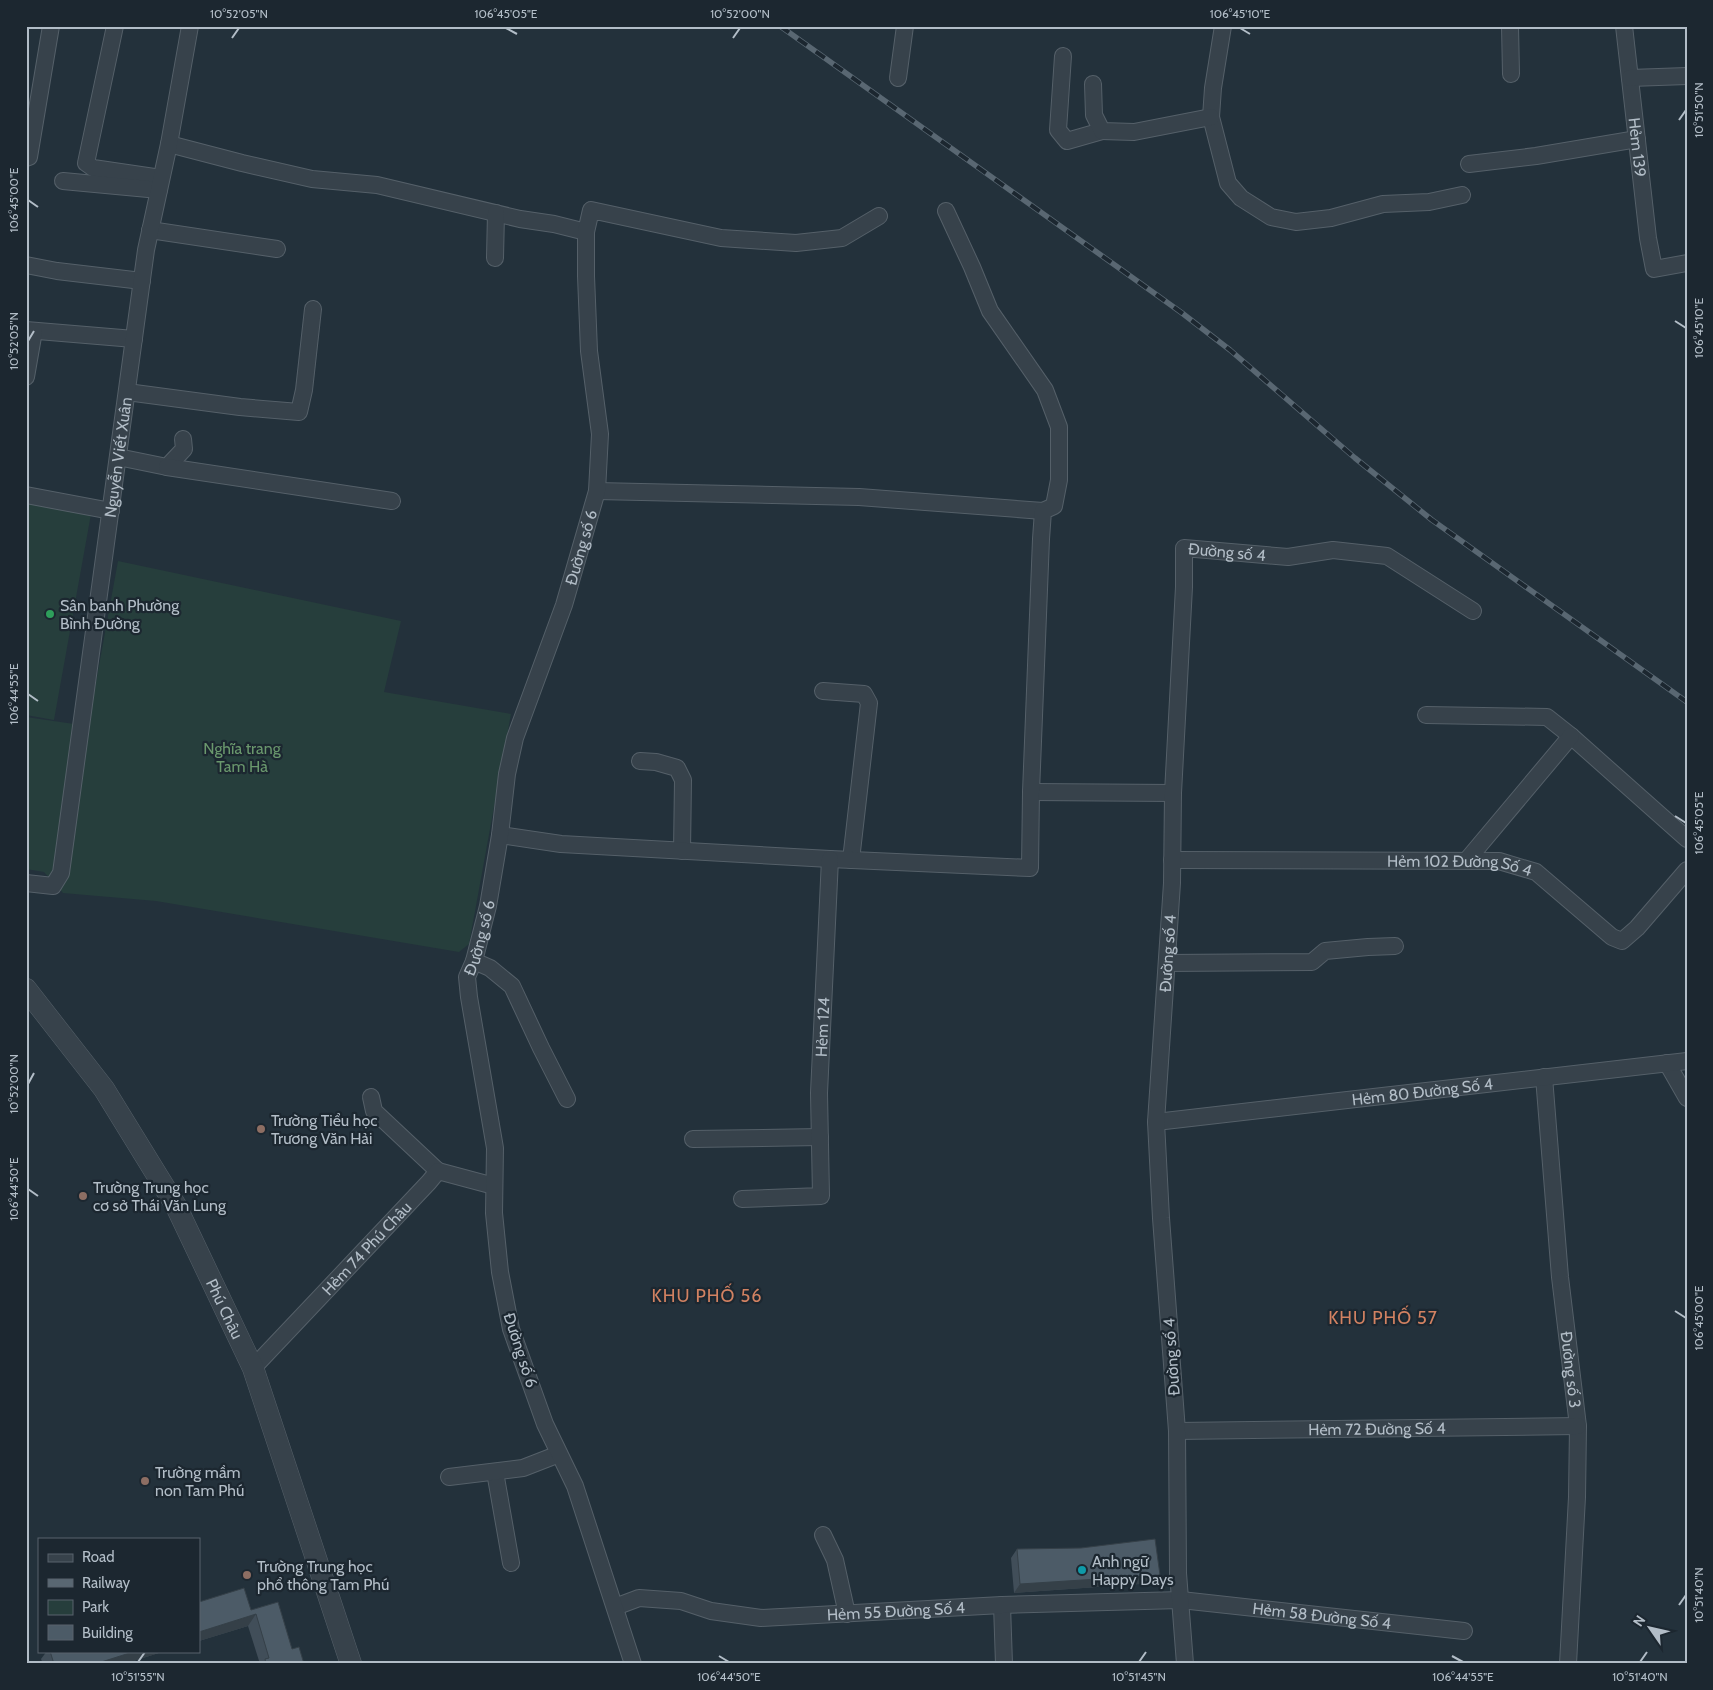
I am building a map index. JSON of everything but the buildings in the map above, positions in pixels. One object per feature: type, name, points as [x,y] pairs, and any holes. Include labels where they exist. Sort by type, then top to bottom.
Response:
[{"type":"street","points":[[26,158],[29,157],[51,26]]},
{"type":"street","points":[[115,26],[86,163],[93,168],[160,184]]},
{"type":"street","name":"Nguyễn Viết Xuân","points":[[26,882],[53,886],[61,873],[142,281],[150,230],[169,144],[190,26]]},
{"type":"street","points":[[898,78],[905,26]]},
{"type":"street","points":[[1223,26],[1213,88],[1211,117],[1228,183],[1241,198],[1271,217],[1296,222],[1331,218],[1383,204],[1429,202],[1462,194]]},
{"type":"street","points":[[1510,26],[1511,74]]},
{"type":"street","name":"Hẻm 139","points":[[1624,26],[1648,238],[1654,269],[1687,263]]},
{"type":"street","points":[[1063,56],[1058,130],[1067,141],[1102,131],[1134,132],[1211,117]]},
{"type":"street","points":[[1630,78],[1687,76]]},
{"type":"street","points":[[1093,84],[1094,115],[1102,131]]},
{"type":"street","points":[[1469,164],[1536,156],[1637,139]]},
{"type":"street","points":[[169,144],[304,177],[377,185],[586,232],[591,210],[721,238],[796,242],[842,238],[879,216]]},
{"type":"street","points":[[63,181],[160,184]]},
{"type":"street","points":[[597,491],[859,497],[1043,511],[1054,506],[1059,480],[1059,427],[1045,390],[990,311],[946,211]]},
{"type":"street","points":[[495,258],[496,213]]},
{"type":"street","points":[[150,230],[277,249]]},
{"type":"street","name":"Đường số 6","points":[[586,232],[590,351],[600,434],[597,491],[564,605],[515,738],[507,774],[500,835],[488,906],[474,962],[467,977],[494,1148],[494,1213],[500,1272],[511,1329],[545,1424],[576,1486],[634,1664]]},
{"type":"street","points":[[26,265],[57,271],[142,281]]},
{"type":"street","points":[[127,392],[240,407],[299,412],[304,390],[313,309]]},
{"type":"street","points":[[26,377],[30,331],[134,338]]},
{"type":"street","points":[[167,467],[184,449],[183,439]]},
{"type":"street","points":[[118,457],[167,467],[392,501]]},
{"type":"street","points":[[26,495],[111,511]]},
{"type":"street","points":[[500,835],[561,844],[1030,868],[1031,792],[1043,511]]},
{"type":"street","name":"Đường số 4","points":[[1185,1664],[1178,1573],[1177,1430],[1159,1197],[1156,1122],[1167,963],[1173,793],[1184,587],[1184,548],[1288,557],[1333,550],[1387,556],[1472,611]]},
{"type":"street","points":[[823,691],[864,694],[869,702],[851,860]]},
{"type":"street","points":[[1426,715],[1546,718],[1571,736],[1687,839]]},
{"type":"street","points":[[1467,860],[1571,736]]},
{"type":"street","points":[[640,761],[656,762],[677,768],[683,780],[682,851]]},
{"type":"street","points":[[1031,792],[1173,793]]},
{"type":"street","name":"Hẻm 124","points":[[742,1200],[821,1196],[819,1093],[830,859]]},
{"type":"street","name":"Hẻm 102 Đường Số 4","points":[[1172,860],[1499,861],[1536,872],[1612,937],[1622,941],[1637,928],[1687,870]]},
{"type":"street","points":[[1167,963],[1312,962],[1325,951],[1396,946]]},
{"type":"street","points":[[474,962],[490,968],[512,986],[567,1099]]},
{"type":"street","name":"Phú Châu","points":[[26,990],[104,1089],[176,1206],[253,1368],[351,1664]]},
{"type":"street","name":"Hẻm 80 Đường Số 4","points":[[1156,1122],[1687,1061]]},
{"type":"street","points":[[1667,1064],[1687,1098]]},
{"type":"street","name":"Đường số 3","points":[[1544,1077],[1562,1296],[1578,1426],[1578,1497],[1568,1664]]},
{"type":"street","points":[[371,1097],[374,1111],[438,1171],[494,1186]]},
{"type":"street","points":[[693,1139],[820,1137]]},
{"type":"street","name":"Hẻm 74 Phú Châu","points":[[253,1368],[438,1171]]},
{"type":"street","name":"Hẻm 72 Đường Số 4","points":[[1177,1430],[1578,1426]]},
{"type":"street","points":[[448,1477],[522,1468],[559,1454]]},
{"type":"street","points":[[494,1472],[510,1563]]},
{"type":"street","points":[[823,1535],[835,1560],[847,1614]]},
{"type":"street","name":"Hẻm 55 Đường Số 4","points":[[615,1607],[639,1598],[681,1601],[711,1611],[761,1618],[1002,1605],[1181,1600]]},
{"type":"street","name":"Hẻm 58 Đường Số 4","points":[[1181,1600],[1464,1631]]},
{"type":"street","points":[[1002,1605],[1004,1664]]},
{"type":"green space","name":"Sân banh Phường Bình Đường","points":[[26,503],[91,514],[54,720],[26,715]]},
{"type":"green space","name":"Nghĩa trang Tam Hà","points":[[118,561],[401,621],[384,692],[511,714],[469,944],[459,952],[156,901],[63,893],[44,872],[26,869],[26,717],[88,726]]},
{"type":"railway","points":[[780,26],[1182,313],[1230,350],[1355,458],[1432,520],[1687,702]]},
{"type":"place","name":"Sân banh Phường Bình Đường","points":[[50,614]]},
{"type":"place","name":"Trường Tiểu học Trương Văn Hải","points":[[261,1129]]},
{"type":"place","name":"Trường Trung học cơ sở Thái Văn Lung","points":[[83,1196]]},
{"type":"place","name":"Trường mầm non Tam Phú","points":[[145,1481]]},
{"type":"place","name":"Anh ngữ Happy Days","points":[[1082,1570]]},
{"type":"place","name":"Trường Trung học phổ thông Tam Phú","points":[[247,1575]]},
{"type":"district","name":"KHU PHỐ 56","points":[[707,1296]]},
{"type":"district","name":"KHU PHỐ 57","points":[[1383,1318]]}]
